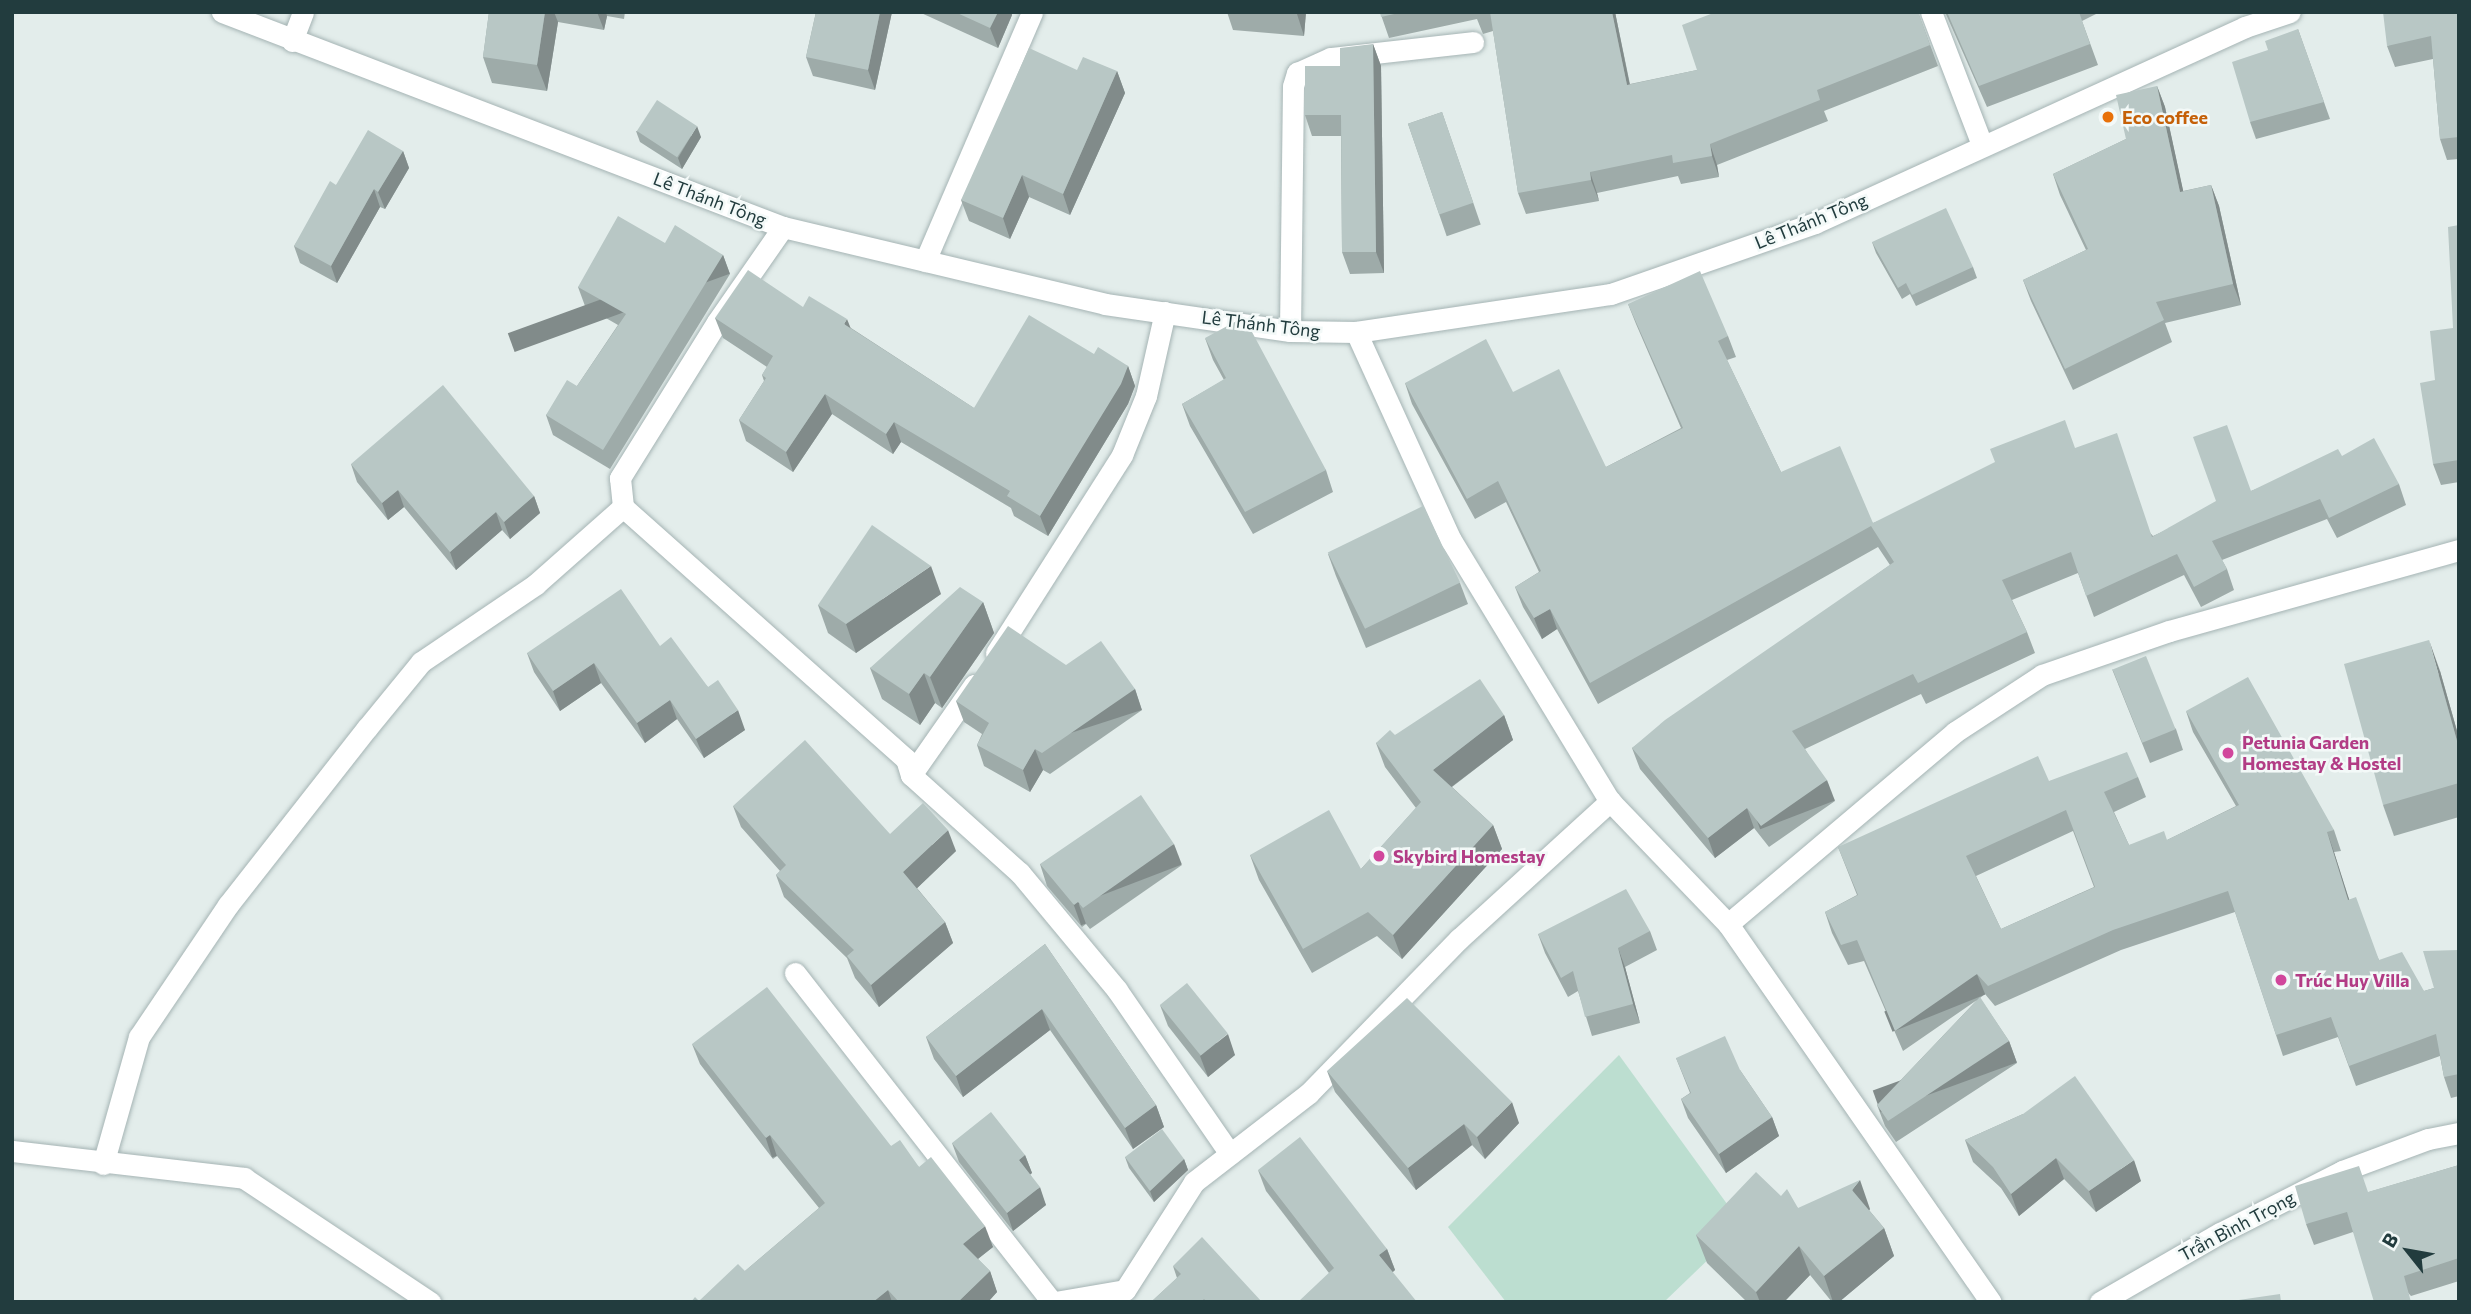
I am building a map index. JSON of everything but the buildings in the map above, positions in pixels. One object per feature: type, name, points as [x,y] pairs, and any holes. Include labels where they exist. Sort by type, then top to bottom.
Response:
[{"type":"street","name":"Lê Thánh Tông","points":[[222,12],[783,227],[1105,304],[1290,331],[1356,332],[1611,294],[1815,223],[2245,27],[2290,12]]},
{"type":"street","points":[[292,41],[303,12]]},
{"type":"street","points":[[925,261],[1032,12]]},
{"type":"street","points":[[1931,12],[1982,145]]},
{"type":"street","points":[[1290,331],[1293,86],[1297,73],[1331,58],[1473,42]]},
{"type":"street","points":[[783,227],[716,322],[620,478],[623,507],[906,760],[911,775],[996,849],[1072,933],[1140,1020],[1230,1154]]},
{"type":"street","points":[[911,775],[1012,630],[1122,455],[1146,396],[1165,312]]},
{"type":"street","points":[[1356,332],[1451,540],[1609,801],[1728,924],[1991,1302]]},
{"type":"street","points":[[103,1164],[139,1037],[228,905],[359,738],[421,662],[536,584],[623,507]]},
{"type":"street","points":[[1728,924],[1955,732],[2042,675],[2169,631],[2459,550]]},
{"type":"street","points":[[794,973],[1054,1302],[1129,1296],[1194,1182],[1309,1093],[1459,939],[1609,801]]},
{"type":"street","name":"Trần Bình Trọng","points":[[2100,1302],[2220,1233],[2342,1171],[2428,1139],[2459,1133]]},
{"type":"street","points":[[12,1151],[103,1164],[160,1165],[244,1178],[306,1215],[430,1302]]},
{"type":"green space","points":[[1619,1055],[1743,1226],[1664,1302],[1506,1302],[1448,1227]]},
{"type":"place","name":"Eco coffee","points":[[2108,117]]},
{"type":"place","name":"Petunia Garden Homestay & Hostel","points":[[2228,753]]},
{"type":"place","name":"Skybird Homestay","points":[[1379,856]]},
{"type":"place","name":"Trúc Huy Villa","points":[[2281,980]]}]
